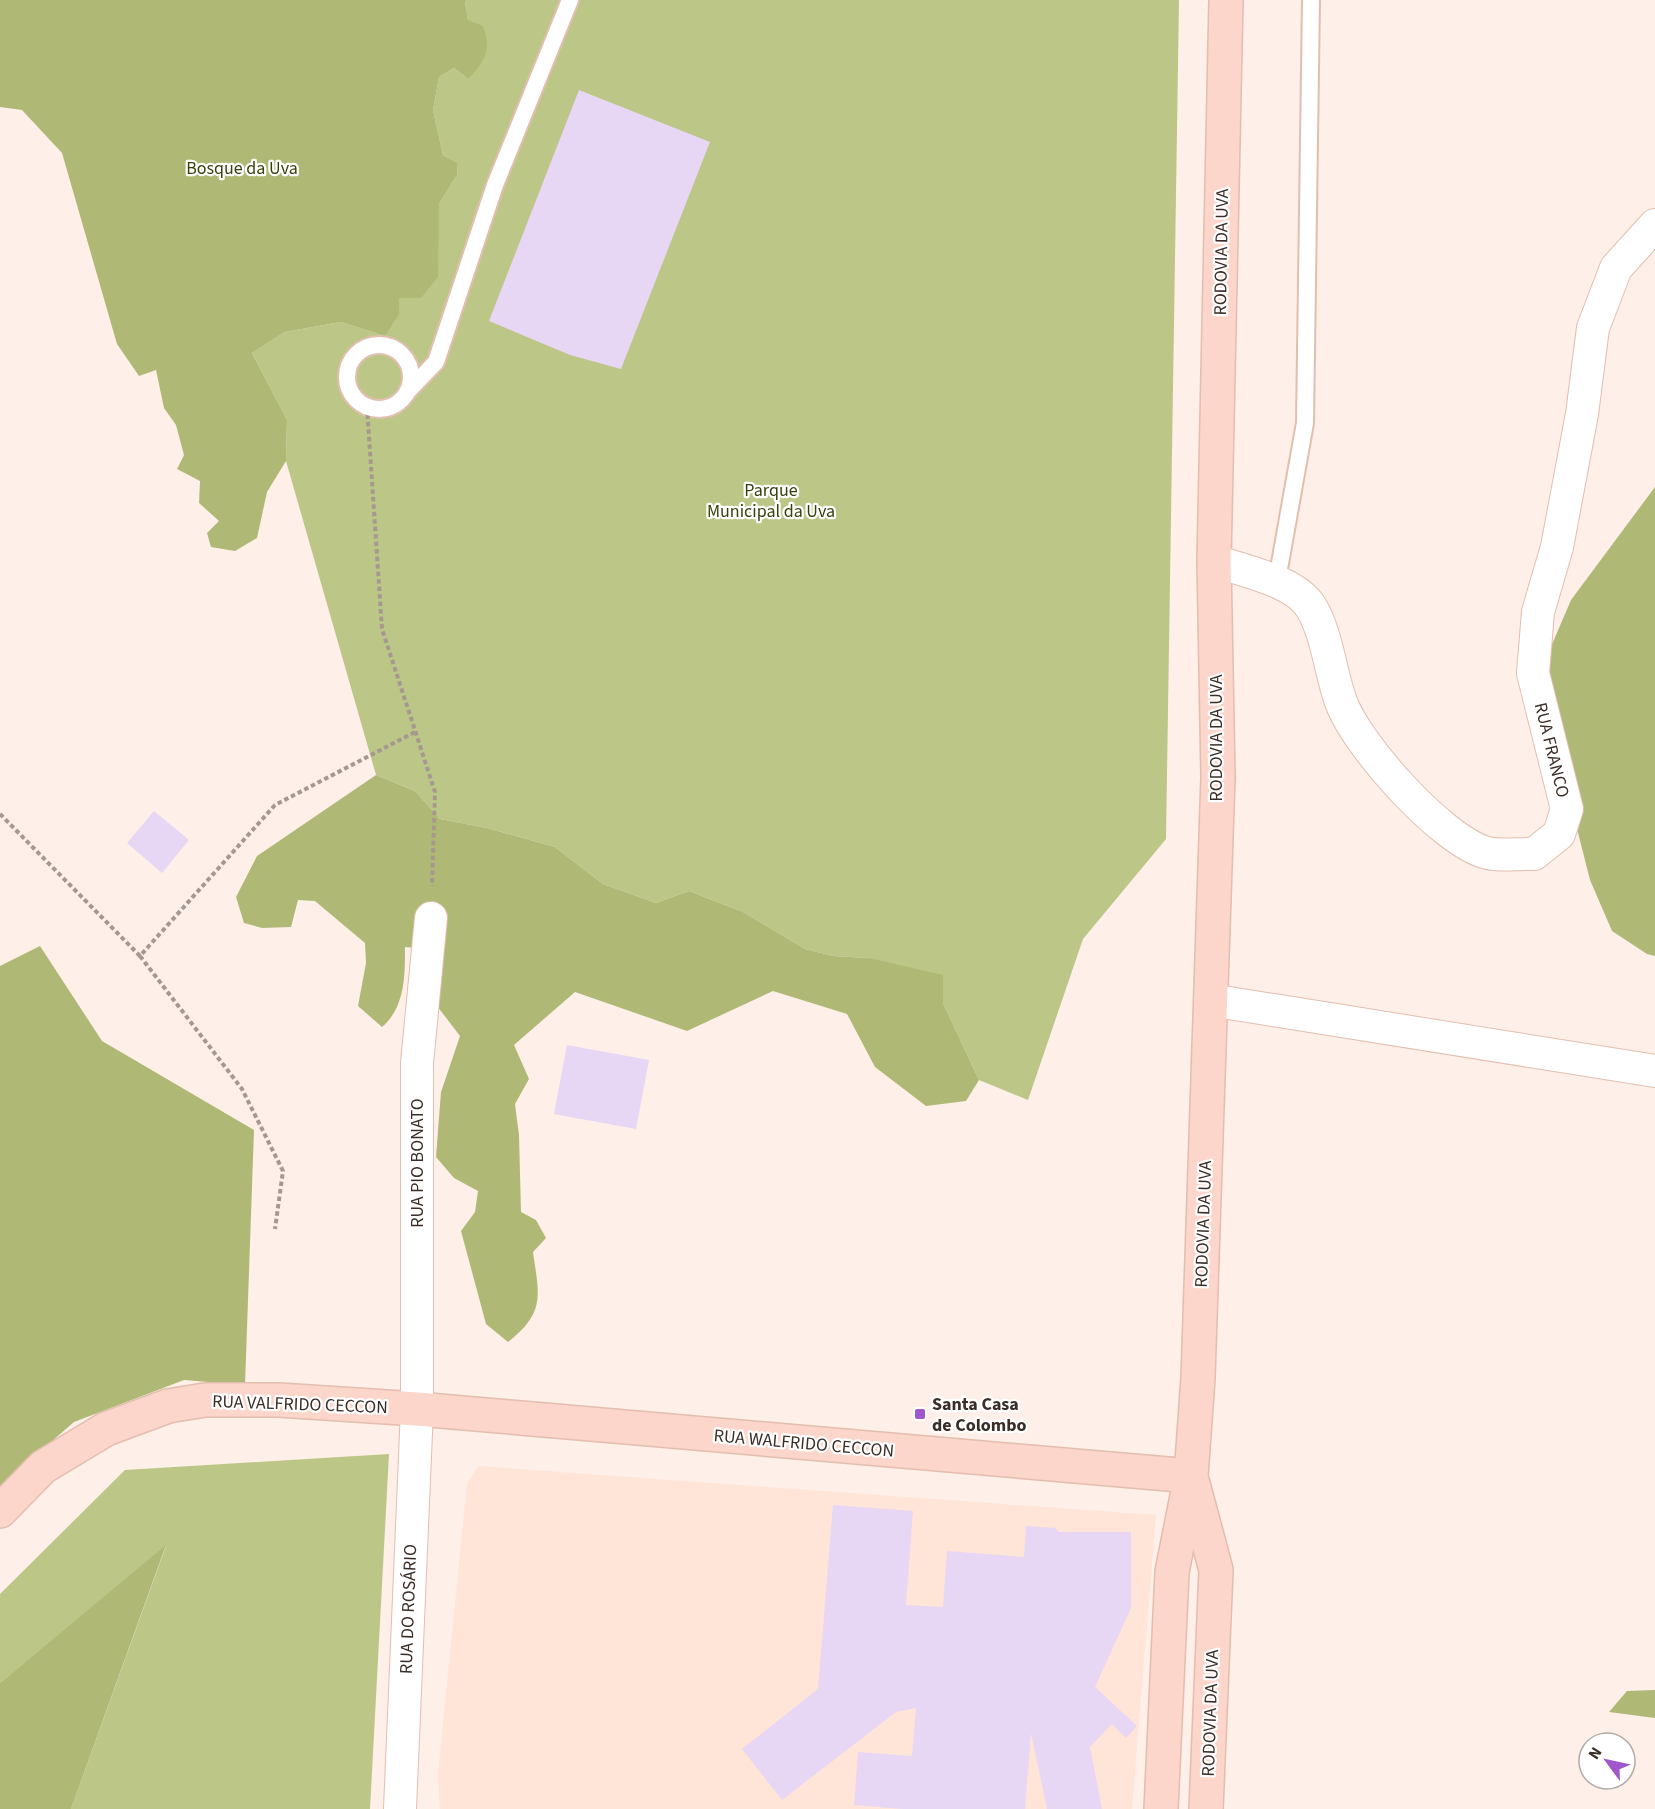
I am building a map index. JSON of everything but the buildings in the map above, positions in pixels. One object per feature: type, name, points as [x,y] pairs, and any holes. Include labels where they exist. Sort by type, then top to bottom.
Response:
[{"type":"street","name":"RODOVIA DA UVA","points":[[1161,1809],[1172,1572],[1191,1476],[1198,1378],[1218,777],[1214,561],[1226,0]]},
{"type":"street","name":"RUA FRANCO","points":[[1214,561],[1277,580],[1311,606],[1327,651],[1340,701],[1370,753],[1414,800],[1448,830],[1485,853],[1534,854],[1558,834],[1567,809],[1533,673],[1538,612],[1557,547],[1582,414],[1593,328],[1616,268],[1655,225]]},
{"type":"street","name":"RUA PIO BONATO","points":[[417,1409],[417,1063],[431,918]]},
{"type":"street","points":[[1210,1000],[1655,1071]]},
{"type":"street","name":"RUA VALFRIDO CECCON","points":[[0,1510],[43,1467],[106,1429],[168,1406],[205,1400],[279,1400],[417,1409]]},
{"type":"street","name":"RUA WALFRIDO CECCON","points":[[417,1409],[1191,1476]]},
{"type":"street","name":"RUA DO ROSÁRIO","points":[[400,1809],[417,1409]]},
{"type":"street","name":"RODOVIA DA UVA","points":[[1191,1476],[1216,1570],[1206,1809]]},
{"type":"lane","points":[[409,390],[411,373],[405,357],[392,347],[374,345],[359,352],[349,365],[347,382],[354,398],[367,407],[384,409],[399,403],[435,362],[495,185],[570,0]]},
{"type":"lane","points":[[1277,580],[1305,423],[1311,0]]},
{"type":"path","points":[[367,407],[382,629],[435,792],[431,918]]},
{"type":"path","points":[[141,956],[276,805],[415,732]]},
{"type":"path","points":[[0,814],[141,956],[242,1089],[283,1171],[275,1229]]},
{"type":"shaded area","points":[[478,1466],[1156,1515],[1132,1809],[440,1809],[438,1774],[467,1484]]},
{"type":"green space","name":"Bosque da Uva","points":[[0,0],[467,0],[465,2],[468,20],[483,26],[487,49],[483,61],[468,79],[454,68],[439,77],[433,110],[443,155],[458,163],[457,175],[439,204],[438,277],[421,298],[399,298],[399,314],[385,336],[341,322],[285,332],[252,353],[287,420],[286,461],[267,492],[257,538],[235,551],[211,547],[207,533],[219,521],[199,503],[200,481],[177,469],[184,455],[176,425],[164,408],[156,370],[139,376],[117,344],[62,153],[22,110],[0,107]]},
{"type":"green space","name":"Parque Municipal da Uva","points":[[467,0],[1179,0],[1166,839],[1083,939],[1028,1100],[979,1080],[943,1003],[869,958],[833,956],[805,949],[743,912],[689,891],[656,903],[603,884],[555,847],[487,828],[440,819],[415,791],[376,775],[286,461],[287,420],[252,353],[285,332],[341,322],[385,336],[399,298],[437,238],[439,204],[457,175],[458,163],[443,155],[433,110],[439,77],[454,68],[468,79],[468,21],[465,2]]},
{"type":"green space","points":[[1655,487],[1655,956],[1647,954],[1612,931],[1590,880],[1546,706],[1547,656],[1571,600]]},
{"type":"green space","points":[[376,775],[415,791],[440,819],[487,828],[555,847],[603,884],[656,903],[689,891],[743,912],[805,949],[833,956],[869,958],[943,975],[943,1003],[979,1080],[966,1101],[926,1106],[875,1067],[847,1014],[773,991],[687,1031],[575,992],[514,1045],[529,1079],[515,1104],[519,1135],[521,1212],[536,1220],[546,1238],[533,1252],[538,1291],[534,1312],[529,1321],[508,1342],[486,1324],[461,1231],[475,1212],[478,1191],[454,1178],[436,1157],[441,1092],[460,1036],[434,1002],[418,948],[405,947],[402,991],[390,1019],[382,1027],[358,1006],[366,963],[365,943],[315,901],[298,900],[291,927],[262,928],[244,923],[236,897],[257,856]]},
{"type":"green space","points":[[40,946],[102,1041],[254,1130],[245,1385],[184,1380],[74,1422],[0,1486],[0,966]]},
{"type":"green space","points":[[389,1454],[370,1809],[71,1809],[166,1546],[0,1683],[0,1594],[125,1470]]},
{"type":"green space","points":[[166,1545],[71,1809],[0,1809],[0,1683]]},
{"type":"green space","points":[[1655,1690],[1655,1718],[1609,1712],[1627,1691]]},
{"type":"place","name":"Santa Casa de Colombo","points":[[920,1414]]}]
